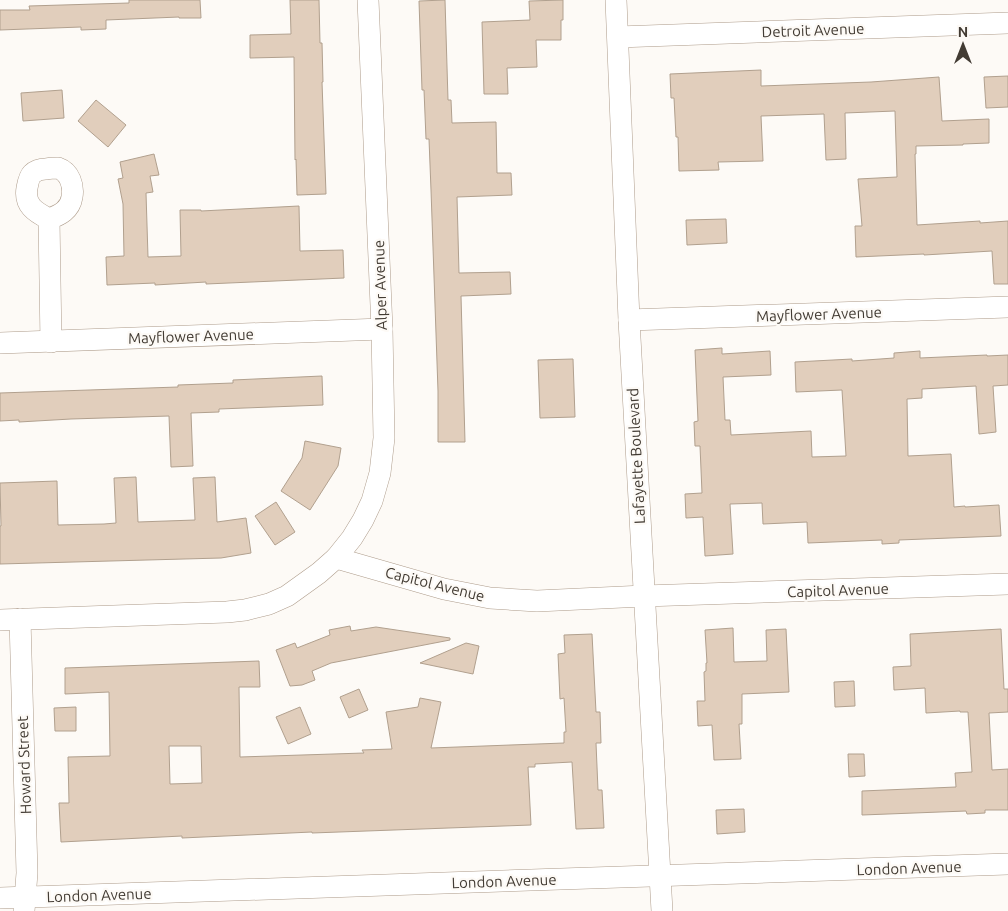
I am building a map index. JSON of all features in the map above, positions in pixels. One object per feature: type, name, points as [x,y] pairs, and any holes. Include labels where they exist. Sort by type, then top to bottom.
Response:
[{"type":"street","name":"Alper Avenue","points":[[336,558],[352,538],[372,501],[380,473],[384,438],[382,329],[368,0]]},
{"type":"street","name":"Lafayette Boulevard","points":[[616,0],[629,320],[662,911]]},
{"type":"street","name":"Detroit Avenue","points":[[618,37],[1008,23]]},
{"type":"street","points":[[49,219],[51,342]]},
{"type":"street","name":"Mayflower Avenue","points":[[629,320],[1008,307]]},
{"type":"street","name":"Mayflower Avenue","points":[[0,343],[382,329]]},
{"type":"street","points":[[10,620],[245,610],[269,604],[288,596],[336,558]]},
{"type":"street","name":"Capitol Avenue","points":[[336,558],[444,590],[490,598],[537,602],[644,596],[1008,584]]},
{"type":"street","name":"Howard Street","points":[[10,620],[27,873],[25,904]]},
{"type":"street","name":"London Avenue","points":[[0,898],[25,904],[660,876],[1008,864]]},
{"type":"building","points":[[129,0],[200,0],[201,18],[106,20],[106,29],[81,30],[81,27],[0,30],[0,10],[30,10],[29,6],[129,3]]},
{"type":"building","points":[[290,0],[319,0],[326,194],[297,195],[294,57],[250,58],[250,35],[291,34]]},
{"type":"building","points":[[445,0],[448,100],[451,100],[452,123],[496,122],[497,173],[511,173],[512,195],[457,197],[459,273],[510,272],[511,294],[461,296],[465,442],[438,442],[438,391],[429,139],[426,139],[424,90],[422,90],[419,1]]},
{"type":"building","points":[[563,0],[561,40],[536,40],[537,67],[507,68],[508,94],[484,94],[482,22],[530,20],[529,1]]},
{"type":"building","points":[[761,70],[761,86],[871,82],[939,77],[942,121],[989,119],[989,143],[916,146],[917,225],[1008,221],[1008,284],[994,284],[992,251],[856,257],[855,226],[862,226],[858,179],[897,177],[895,111],[845,113],[846,159],[826,160],[824,114],[761,116],[763,161],[718,162],[719,170],[679,171],[678,137],[676,137],[674,98],[671,98],[670,74]]},
{"type":"building","points":[[1008,76],[1008,107],[986,108],[984,77]]},
{"type":"building","points":[[62,90],[64,118],[23,121],[21,93]]},
{"type":"building","points":[[96,100],[126,125],[108,147],[78,121]]},
{"type":"building","points":[[154,154],[159,175],[150,176],[153,192],[146,193],[148,257],[181,256],[180,210],[201,211],[299,206],[300,251],[343,250],[344,278],[206,284],[206,282],[107,285],[106,257],[124,256],[123,204],[118,179],[123,178],[120,162]]},
{"type":"building","points":[[726,219],[727,243],[687,245],[686,220]]},
{"type":"building","points":[[722,348],[722,354],[770,351],[771,375],[723,377],[725,420],[730,420],[731,435],[811,431],[812,457],[846,456],[842,390],[796,392],[795,362],[894,358],[894,353],[920,351],[920,358],[1008,355],[1008,385],[993,386],[996,432],[979,434],[976,386],[922,389],[922,398],[907,399],[908,456],[951,454],[954,507],[999,505],[1001,536],[899,540],[899,543],[882,544],[882,540],[808,543],[807,522],[763,524],[762,503],[730,504],[733,554],[705,556],[703,517],[686,518],[685,494],[702,493],[700,446],[695,446],[694,422],[698,421],[695,350]]},
{"type":"building","points":[[573,359],[575,417],[540,418],[538,360]]},
{"type":"building","points":[[322,376],[323,405],[219,409],[219,412],[191,413],[193,466],[171,467],[169,416],[19,422],[19,420],[0,421],[0,393],[178,387],[178,385],[233,383],[233,380]]},
{"type":"building","points":[[305,441],[341,448],[338,466],[310,510],[281,491],[302,458]]},
{"type":"building","points":[[136,477],[138,522],[195,520],[193,478],[215,477],[217,522],[246,518],[251,553],[221,558],[0,564],[0,483],[57,481],[58,525],[104,524],[116,523],[114,478]]},
{"type":"building","points":[[276,502],[295,532],[275,545],[255,516]]},
{"type":"building","points":[[350,626],[351,631],[376,627],[450,638],[450,640],[331,663],[312,671],[315,680],[302,685],[290,686],[276,650],[295,643],[297,648],[330,635],[329,630]]},
{"type":"building","points":[[733,628],[734,662],[767,661],[766,630],[786,629],[789,692],[742,694],[742,724],[739,724],[741,759],[714,760],[712,725],[698,726],[697,701],[705,701],[704,672],[706,671],[707,663],[705,630]]},
{"type":"building","points":[[1001,629],[1004,689],[1008,689],[1008,712],[989,713],[992,770],[1008,769],[1008,810],[985,810],[985,813],[967,814],[966,811],[862,815],[862,791],[956,787],[955,773],[972,772],[968,712],[926,713],[925,688],[894,690],[893,667],[911,666],[910,634]]},
{"type":"building","points":[[592,634],[596,712],[600,712],[601,743],[596,743],[598,790],[602,790],[604,828],[576,829],[572,762],[535,764],[535,767],[528,767],[531,825],[182,838],[182,836],[61,842],[59,803],[69,803],[68,757],[110,756],[109,692],[65,694],[65,668],[259,661],[260,687],[239,687],[240,757],[364,753],[362,750],[392,749],[386,712],[418,707],[420,698],[441,702],[431,748],[564,743],[564,732],[566,732],[564,698],[560,699],[558,654],[565,653],[564,635]],"holes":[[[169,746],[201,746],[202,783],[170,784]]]},
{"type":"building","points":[[466,643],[479,646],[473,674],[420,663]]},
{"type":"building","points":[[854,681],[855,706],[835,707],[834,682]]},
{"type":"building","points":[[359,689],[368,710],[349,718],[340,697]]},
{"type":"building","points":[[76,707],[76,731],[55,731],[54,708]]},
{"type":"building","points":[[300,707],[311,734],[288,744],[276,717]]},
{"type":"building","points":[[848,754],[864,754],[865,776],[849,777]]},
{"type":"building","points":[[744,809],[745,832],[717,834],[716,810]]}]
